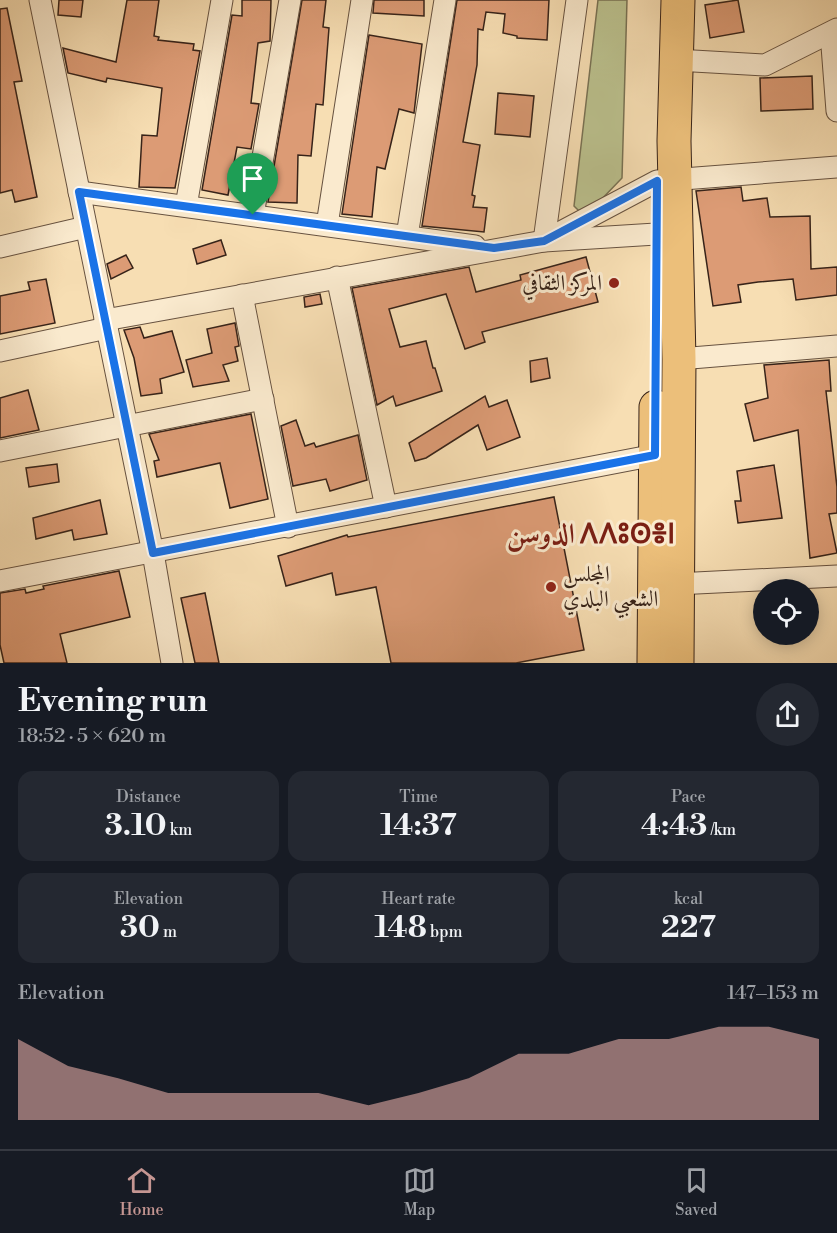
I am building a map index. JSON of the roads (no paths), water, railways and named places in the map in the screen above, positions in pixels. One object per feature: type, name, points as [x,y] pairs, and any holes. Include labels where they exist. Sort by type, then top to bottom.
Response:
[{"type":"main road","points":[[655,0],[679,359],[677,663]]},
{"type":"main road","points":[[654,663],[656,234],[666,180],[676,60],[678,0]]},
{"type":"street","points":[[40,0],[153,553],[172,663]]},
{"type":"street","points":[[186,206],[222,0]]},
{"type":"street","points":[[253,215],[290,0]]},
{"type":"street","points":[[327,225],[362,0]]},
{"type":"street","points":[[407,236],[446,0]]},
{"type":"street","points":[[544,241],[577,0]]},
{"type":"street","points":[[676,60],[765,65],[834,31],[837,111]]},
{"type":"street","points":[[544,241],[666,180],[837,167]]},
{"type":"street","points":[[79,192],[494,248]]},
{"type":"street","points":[[0,247],[86,227]]},
{"type":"street","points":[[0,351],[106,324],[243,295],[494,248],[544,241],[656,234]]},
{"type":"street","points":[[337,277],[386,507]]},
{"type":"street","points":[[243,295],[288,527]]},
{"type":"street","points":[[679,359],[837,346]]},
{"type":"street","points":[[0,452],[127,424],[263,399]]},
{"type":"street","points":[[0,581],[655,455]]},
{"type":"street","points":[[676,584],[837,576]]},
{"type":"place","name":"المركز الثقافي","points":[[614,283]]},
{"type":"place","name":"المجلس الشعبي البلدي","points":[[551,587]]},
{"type":"district","name":"الدوسن ⴷⴷⵓⵙⴻⵏ","points":[[591,534]]}]
